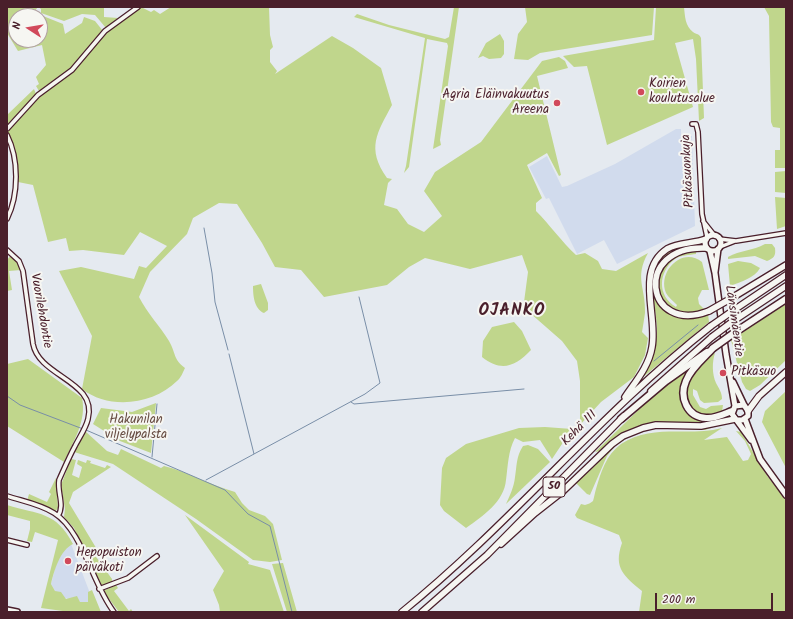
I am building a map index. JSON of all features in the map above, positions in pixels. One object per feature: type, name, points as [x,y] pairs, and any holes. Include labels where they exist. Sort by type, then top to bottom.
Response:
[{"type":"highway","points":[[615,410],[641,375],[652,348],[654,329],[649,284],[653,266],[659,256],[668,249],[706,238]]},
{"type":"highway","points":[[708,249],[678,252],[668,257],[658,271],[656,288],[661,302],[674,314],[688,317],[709,311],[730,300],[786,265]]},
{"type":"highway","name":"Kehä III","points":[[402,612],[472,550],[615,410],[662,367],[711,326],[786,276]]},
{"type":"highway","name":"Kehä III","points":[[422,612],[487,555],[664,378],[712,337],[786,286]]},
{"type":"highway","points":[[621,420],[677,373],[734,332],[786,299]]},
{"type":"highway","points":[[713,348],[688,376],[684,387],[684,402],[693,413],[706,418],[718,416],[734,408]]},
{"type":"highway","points":[[748,411],[759,396],[786,372]]},
{"type":"highway","points":[[487,555],[508,540],[547,503],[563,491],[612,444],[623,436],[643,428],[656,425],[701,426],[736,419]]},
{"type":"main road","points":[[706,238],[717,237]]},
{"type":"main road","name":"Länsimäentie","points":[[715,273],[719,248],[717,237]]},
{"type":"main road","name":"Länsimäentie","points":[[706,238],[715,273],[736,419]]},
{"type":"main road","points":[[708,249],[719,248]]},
{"type":"main road","name":"Länsimäentie","points":[[729,371],[748,411]]},
{"type":"main road","points":[[734,408],[744,405]]},
{"type":"main road","points":[[748,411],[745,419],[760,459],[786,495]]},
{"type":"main road","points":[[736,419],[745,419]]},
{"type":"main road","points":[[736,419],[754,444]]},
{"type":"main road","points":[[7,610],[17,612]]},
{"type":"street","points":[[7,129],[38,95],[72,70],[105,31],[138,7]]},
{"type":"street","name":"Pitkäsuonkuja","points":[[692,124],[696,124],[698,132],[703,221],[706,238]]},
{"type":"street","points":[[7,135],[14,156],[16,182],[14,201],[7,218]]},
{"type":"street","name":"Pitkäsuonkuja","points":[[703,221],[717,237]]},
{"type":"street","points":[[719,248],[736,241],[786,233]]},
{"type":"street","points":[[717,237],[736,241]]},
{"type":"street","name":"Vuorilehdontie","points":[[7,250],[19,261],[23,271],[33,344],[37,354],[42,362],[81,390],[87,398],[90,410],[86,424],[59,480],[62,508],[58,516]]},
{"type":"street","points":[[7,496],[39,506],[58,516],[74,534],[99,589],[114,612]]},
{"type":"street","points":[[7,540],[27,545]]},
{"type":"street","points":[[99,589],[128,578],[157,556]]},
{"type":"shaded area","points":[[676,129],[681,129],[681,136],[692,136],[695,226],[617,264],[604,240],[577,254],[549,198],[546,199],[529,167],[547,156],[562,187],[567,186],[615,164]]},
{"type":"shaded area","name":"Hepopuiston päiväkoti","points":[[68,536],[93,601],[87,604],[58,596],[51,584],[63,538]]},
{"type":"green space","points":[[7,7],[38,7],[8,8],[8,35]]},
{"type":"green space","points":[[38,7],[104,7],[104,17],[118,18],[106,28],[95,15],[82,14],[64,21],[48,15],[48,8]]},
{"type":"green space","points":[[141,7],[151,12],[154,10],[160,14],[171,7],[269,7],[270,35],[273,47],[270,50],[270,62],[277,71],[275,74],[332,36],[353,48],[381,68],[392,105],[378,132],[375,149],[377,158],[387,178],[392,179],[388,183],[384,205],[397,209],[408,224],[424,232],[442,216],[424,191],[435,172],[481,142],[542,61],[559,57],[565,61],[568,68],[537,76],[561,175],[559,176],[547,153],[527,165],[542,198],[536,203],[536,211],[576,255],[585,253],[598,261],[602,269],[616,271],[648,253],[644,262],[641,276],[645,304],[642,332],[648,338],[645,355],[634,377],[601,402],[580,425],[580,381],[577,361],[562,341],[530,313],[524,302],[528,272],[522,255],[470,269],[425,258],[409,267],[387,285],[324,297],[301,270],[275,267],[262,243],[237,204],[219,203],[193,218],[187,234],[150,272],[139,297],[169,341],[178,362],[185,368],[180,378],[167,389],[156,395],[144,400],[131,402],[105,400],[93,396],[82,389],[92,336],[59,271],[81,267],[134,279],[139,266],[146,268],[167,246],[140,232],[124,255],[83,250],[69,251],[66,238],[48,242],[33,185],[18,182],[16,157],[7,132],[40,96],[73,72],[107,32]]},
{"type":"green space","points":[[454,7],[459,7],[440,140],[441,145],[433,149],[448,46],[447,43],[427,39],[409,167],[404,173],[425,38],[354,17],[357,14],[389,25],[445,39],[449,37]]},
{"type":"green space","points":[[525,7],[654,7],[652,35],[540,53],[528,60],[514,59],[518,34],[527,22]]},
{"type":"green space","name":"Koirien koulutusalue","points":[[656,7],[684,7],[688,27],[701,38],[704,118],[699,121],[696,59],[693,39],[675,43],[693,107],[607,145],[587,66],[574,67],[563,56],[654,40]]},
{"type":"green space","points":[[764,7],[786,7],[786,168],[775,168],[775,150],[780,150],[780,128],[773,127],[771,122],[769,16]]},
{"type":"green space","points":[[84,17],[95,21],[103,31],[70,69],[39,91],[36,86],[39,84],[36,77],[46,65],[43,48],[48,48],[48,18],[63,24],[65,34],[82,23]]},
{"type":"green space","points":[[500,34],[504,41],[504,54],[501,58],[489,59],[483,56],[478,58],[486,43]]},
{"type":"green space","points":[[16,48],[30,48],[18,51]]},
{"type":"green space","points":[[34,89],[36,94],[7,126],[7,115]]},
{"type":"green space","points":[[786,171],[786,193],[775,192],[775,172]]},
{"type":"green space","points":[[775,197],[786,198],[786,226],[777,229]]},
{"type":"green space","points":[[691,244],[691,247],[675,251],[664,260],[657,270],[654,282],[655,294],[660,305],[670,313],[683,318],[696,318],[708,314],[709,322],[642,378],[655,344],[657,332],[657,321],[652,287],[655,266],[661,257],[670,249]]},
{"type":"green space","points":[[765,244],[772,244],[775,248],[774,256],[767,261],[755,256],[728,259],[728,257]]},
{"type":"green space","points":[[696,250],[696,254],[682,256],[675,259],[665,270],[663,277],[662,284],[665,297],[676,307],[677,305],[666,293],[664,285],[668,269],[680,259],[687,257],[695,258],[702,262],[709,290],[702,290],[698,298],[699,304],[705,310],[683,313],[676,310],[664,301],[658,287],[659,272],[664,265],[675,256]]},
{"type":"green space","points":[[11,255],[21,270],[9,271],[12,290],[7,291],[7,260]]},
{"type":"green space","points":[[738,261],[751,263],[760,268],[751,277],[730,286],[728,264]]},
{"type":"green space","points":[[261,284],[268,303],[268,310],[264,313],[256,305],[253,293],[253,286]]},
{"type":"green space","points":[[786,304],[786,360],[760,385],[750,391],[746,389],[742,382],[731,340]]},
{"type":"green space","points":[[514,322],[522,331],[531,350],[525,356],[508,366],[495,365],[482,357],[483,341],[492,327]]},
{"type":"green space","points":[[715,353],[713,372],[716,383],[721,392],[722,399],[718,402],[704,403],[700,400],[697,391],[693,389],[693,395],[700,407],[706,409],[711,406],[723,405],[722,412],[706,415],[695,413],[689,405],[687,395],[688,383],[694,372],[703,361]]},
{"type":"green space","points":[[28,359],[82,398],[83,415],[81,423],[64,462],[7,426],[7,364]]},
{"type":"green space","points":[[694,363],[681,389],[696,417],[723,416],[724,418],[697,424],[666,422],[640,426],[619,436],[600,451],[595,452],[656,393]]},
{"type":"green space","points":[[786,391],[786,468],[762,422],[765,411]]},
{"type":"green space","name":"Hakunilan viljelypalsta","points":[[156,403],[151,453],[120,441],[93,424],[101,408],[132,412]]},
{"type":"green space","points":[[726,423],[705,430],[661,428],[649,430],[629,437],[615,446],[607,456],[590,495],[587,494],[575,482],[616,443],[635,434],[647,430],[673,425]]},
{"type":"green space","points":[[545,427],[572,429],[552,459],[540,440],[523,442],[515,438],[510,453],[504,488],[497,502],[492,508],[466,528],[444,511],[440,505],[442,468],[446,458],[466,444],[519,428]]},
{"type":"green space","points":[[722,428],[704,440],[727,437],[743,461],[748,460],[751,454],[745,441],[736,431],[741,432],[768,477],[786,499],[786,612],[639,612],[642,591],[625,576],[622,571],[619,559],[622,543],[619,535],[577,518],[575,515],[581,504],[585,505],[593,501],[605,464],[611,453],[621,444],[645,434]]},
{"type":"green space","points":[[85,431],[107,451],[118,455],[121,449],[161,468],[164,466],[235,492],[242,503],[249,510],[265,516],[273,524],[282,560],[270,562],[253,560],[196,519],[113,464],[74,452]]},
{"type":"green space","points":[[528,445],[538,449],[550,462],[506,504],[514,484],[519,454],[523,446]]},
{"type":"green space","points":[[71,459],[76,460],[72,475],[79,478],[82,467],[77,464],[78,460],[86,463],[87,460],[91,461],[90,463],[105,468],[107,465],[111,467],[73,492],[69,503],[98,551],[94,554],[112,579],[112,582],[102,586],[74,528],[64,517],[65,509],[61,485]]},
{"type":"green space","points":[[56,478],[58,508],[55,512],[27,501],[29,494],[47,502],[51,494],[49,492]]},
{"type":"green space","points":[[7,505],[46,516],[60,525],[67,533],[73,544],[64,551],[61,556],[51,584],[55,591],[61,592],[66,599],[77,596],[80,602],[88,602],[88,592],[92,590],[101,612],[70,612],[41,608],[58,540],[35,532],[32,542],[27,541],[30,521],[7,515]]},
{"type":"green space","points":[[185,515],[249,562],[248,564],[270,570],[284,612],[220,612],[213,590],[224,571]]},
{"type":"green space","points":[[283,563],[297,612],[287,612],[272,564]]},
{"type":"green space","points":[[116,585],[118,588],[114,591],[129,611],[131,609],[133,612],[119,612],[103,591]]},
{"type":"waterway","points":[[204,228],[212,273],[215,302],[228,350]]},
{"type":"waterway","points":[[254,454],[365,394],[380,383],[359,297]]},
{"type":"waterway","points":[[654,361],[698,325]]},
{"type":"waterway","points":[[206,480],[254,454],[229,354]]},
{"type":"waterway","points":[[351,402],[354,404],[524,389]]},
{"type":"waterway","points":[[7,396],[20,405],[83,429]]},
{"type":"waterway","points":[[152,457],[157,404]]},
{"type":"waterway","points":[[86,430],[225,490],[248,514],[270,526],[292,612]]},
{"type":"place","name":"Koirien koulutusalue","points":[[641,92]]},
{"type":"place","name":"Agria Eläinvakuutus Areena","points":[[557,103]]},
{"type":"place","name":"Pitkäsuo","points":[[723,373]]},
{"type":"place","name":"Hepopuiston päiväkoti","points":[[68,561]]},
{"type":"district","name":"OJANKO","points":[[512,312]]}]
